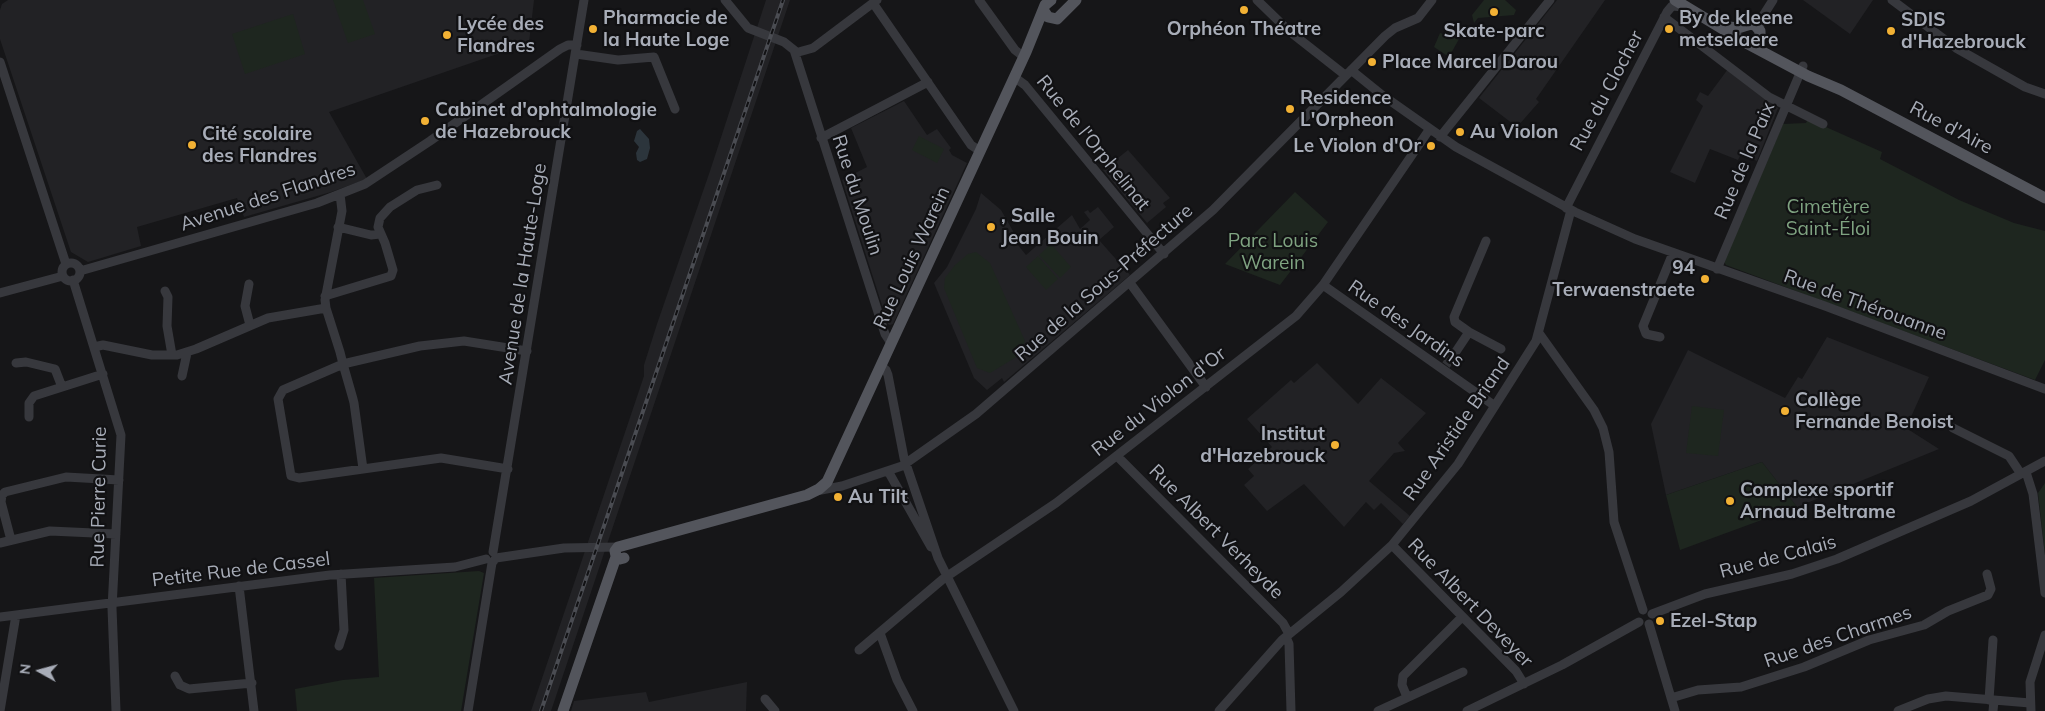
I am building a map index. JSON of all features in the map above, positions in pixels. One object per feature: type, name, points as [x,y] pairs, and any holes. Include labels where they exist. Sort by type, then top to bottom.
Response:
[{"type":"main road","name":"Rue Louis Warein","points":[[1025,54],[1058,16],[1076,0]]},
{"type":"main road","name":"Rue d'Aire","points":[[1675,0],[1719,26],[1750,34],[1802,69],[2045,198]]},
{"type":"main road","name":"Rue Louis Warein","points":[[829,478],[1014,77],[1051,3]]},
{"type":"main road","points":[[1051,3],[1063,5],[1058,16],[1047,17],[1051,3]]},
{"type":"main road","points":[[563,711],[609,584],[618,552],[651,540],[816,491],[829,478]]},
{"type":"street","name":"Avenue de la Haute-Loge","points":[[468,711],[584,0]]},
{"type":"street","points":[[725,0],[748,28],[789,44],[795,53],[816,46],[875,1],[971,145],[980,151]]},
{"type":"street","points":[[979,0],[1015,50],[1025,54]]},
{"type":"street","name":"Rue de Thérouanne","points":[[1257,0],[1303,43],[1348,72],[1440,137],[1472,157],[1569,209],[1673,253],[1838,311],[2045,389]]},
{"type":"street","name":"Rue de la Sous-Préfecture","points":[[816,491],[888,471],[906,464],[976,414],[1164,254],[1229,195],[1391,30],[1418,18],[1432,0]]},
{"type":"street","points":[[1440,137],[1550,0]]},
{"type":"street","points":[[1750,34],[1768,0]]},
{"type":"street","points":[[1750,34],[1773,0]]},
{"type":"street","points":[[1893,0],[1956,48],[2025,87],[2045,94]]},
{"type":"street","name":"Rue du Clocher","points":[[1569,209],[1664,17],[1672,6],[1687,8]]},
{"type":"street","points":[[1664,17],[1758,89],[1785,107],[1823,124]]},
{"type":"street","name":"Avenue des Flandres","points":[[80,271],[340,194],[380,175],[563,47],[576,50]]},
{"type":"street","points":[[576,50],[618,60],[654,56],[675,109]]},
{"type":"street","name":"Rue du Moulin","points":[[795,53],[876,307],[886,337],[891,343]]},
{"type":"street","points":[[0,62],[66,264]]},
{"type":"street","name":"Rue de la Paix","points":[[1717,269],[1802,69]]},
{"type":"street","name":"Rue de l'Orphelinat","points":[[1014,77],[1025,85],[1164,254]]},
{"type":"street","points":[[821,138],[928,82]]},
{"type":"street","name":"Rue du Violon d'Or","points":[[859,650],[946,577],[1056,503],[1296,316],[1323,285],[1430,130]]},
{"type":"street","points":[[325,296],[391,276],[393,270],[378,223],[386,211],[420,189],[438,185]]},
{"type":"street","points":[[340,194],[342,207],[325,296],[326,308],[354,403],[363,469]]},
{"type":"street","name":"Rue Aristide Briand","points":[[1219,711],[1288,635],[1341,592],[1392,545],[1448,478],[1531,351],[1539,333],[1569,209]]},
{"type":"street","points":[[338,227],[371,235],[380,234]]},
{"type":"street","points":[[1486,242],[1454,317],[1455,322],[1469,332],[1501,349]]},
{"type":"street","points":[[1660,337],[1646,334],[1643,326],[1673,253]]},
{"type":"street","points":[[66,264],[75,264],[80,271],[79,276],[73,280],[67,280],[63,276],[62,268],[66,264]]},
{"type":"street","points":[[0,293],[63,276]]},
{"type":"street","name":"Rue Pierre Curie","points":[[73,280],[121,430],[112,602],[116,711]]},
{"type":"street","points":[[1130,283],[1206,387]]},
{"type":"street","points":[[248,284],[244,306],[250,325]]},
{"type":"street","name":"Rue des Jardins","points":[[1323,285],[1445,367],[1495,406]]},
{"type":"street","points":[[165,291],[168,297],[166,326],[172,356]]},
{"type":"street","points":[[94,347],[103,346],[152,355],[172,356],[187,353],[280,314],[326,308]]},
{"type":"street","points":[[1455,353],[1469,332]]},
{"type":"street","points":[[1539,333],[1594,410],[1603,428],[1608,446],[1612,507],[1616,530],[1643,610]]},
{"type":"street","points":[[508,469],[441,458],[296,478],[291,476],[289,472],[278,399],[279,394],[296,384],[343,364],[388,352],[460,341],[527,351]]},
{"type":"street","points":[[182,376],[187,353]]},
{"type":"street","points":[[16,363],[26,362],[55,369],[62,387]]},
{"type":"street","points":[[881,366],[888,375],[906,464],[938,558],[1014,711]]},
{"type":"street","points":[[29,417],[29,403],[32,398],[103,374]]},
{"type":"street","points":[[1953,428],[2009,456],[2024,473],[2034,494],[2045,593]]},
{"type":"street","name":"Rue Albert Verheyde","points":[[1117,456],[1283,623],[1288,635]]},
{"type":"street","name":"Rue de Calais","points":[[1652,614],[1712,592],[1784,576],[1829,562],[1963,504],[2045,461]]},
{"type":"street","points":[[888,471],[938,558]]},
{"type":"street","points":[[11,540],[1,502],[2,495],[5,492],[62,478],[119,480]]},
{"type":"street","name":"Rue de la Sous-Préfecture","points":[[829,478],[838,482],[850,482]]},
{"type":"street","points":[[0,543],[50,531],[116,534]]},
{"type":"street","name":"Rue Albert Deveyer","points":[[1392,545],[1518,672],[1524,684]]},
{"type":"street","name":"Petite Rue de Cassel","points":[[0,617],[341,574],[455,568],[492,558],[570,547],[618,552]]},
{"type":"street","points":[[339,646],[344,630],[341,574]]},
{"type":"street","name":"Rue des Charmes","points":[[1671,698],[1698,690],[1740,687],[1804,667],[1863,642],[1924,625],[1951,610],[1988,595],[1991,589],[1987,574]]},
{"type":"street","points":[[240,586],[254,711]]},
{"type":"street","points":[[1467,711],[1562,666],[1644,623],[1653,620],[1652,614],[1648,610],[1643,610],[1638,614],[1644,623],[1675,711]]},
{"type":"street","points":[[0,711],[16,615]]},
{"type":"street","points":[[1407,697],[1402,685],[1403,676],[1462,617]]},
{"type":"street","points":[[880,633],[897,680],[913,711]]},
{"type":"street","points":[[1288,635],[1291,711]]},
{"type":"street","points":[[1898,711],[1941,697],[1991,701],[2030,707],[2031,677],[2045,635]]},
{"type":"street","points":[[1993,640],[1991,701],[1993,711]]},
{"type":"street","points":[[1378,711],[1463,672]]},
{"type":"street","points":[[175,676],[180,685],[189,689],[252,682]]},
{"type":"street","points":[[765,699],[775,711]]},
{"type":"shaded area","name":"Cité scolaire des Flandres","points":[[8,0],[534,0],[529,43],[329,112],[367,179],[331,192],[244,217],[237,198],[137,227],[141,246],[88,262],[71,252],[0,39],[0,10],[2,4]]},
{"type":"shaded area","points":[[766,0],[790,0],[551,711],[531,711],[644,376],[644,365],[657,324]]},
{"type":"shaded area","points":[[1557,0],[1605,0],[1536,99],[1539,102],[1517,127],[1479,98]]},
{"type":"shaded area","points":[[1803,0],[1873,0],[1850,34]]},
{"type":"shaded area","points":[[1728,69],[1778,108],[1757,161],[1741,154],[1738,160],[1710,149],[1695,183],[1670,172],[1703,106],[1696,100],[1700,92],[1708,96]]},
{"type":"shaded area","points":[[904,101],[927,135],[937,129],[951,148],[949,150],[952,155],[967,163],[893,324],[890,325],[888,324],[842,180],[867,167],[851,128]]},
{"type":"shaded area","points":[[640,129],[649,139],[650,148],[647,159],[640,162],[637,160],[636,153],[639,147],[634,141],[637,131]]},
{"type":"shaded area","points":[[1128,150],[1170,198],[1163,203],[1166,207],[1147,223],[1103,170]]},
{"type":"shaded area","points":[[981,193],[1001,210],[1017,238],[1014,240],[1026,255],[1072,215],[1080,229],[1090,220],[1084,212],[1088,210],[1090,213],[1098,207],[1114,227],[1099,240],[1130,275],[1004,382],[1002,378],[987,390],[974,378],[934,283],[947,267],[976,209]]},
{"type":"shaded area","name":"Collège Fernande Benoist","points":[[1827,337],[1929,377],[1906,428],[1939,449],[1797,507],[1762,462],[1666,495],[1651,424],[1688,350],[1785,398],[1798,377],[1802,379]]},
{"type":"shaded area","name":"Institut d'Hazebrouck","points":[[1317,363],[1358,404],[1381,378],[1426,413],[1398,443],[1405,451],[1394,453],[1369,481],[1410,516],[1403,524],[1381,503],[1374,510],[1366,502],[1344,527],[1304,484],[1267,511],[1244,485],[1254,476],[1248,469],[1272,447],[1247,419],[1291,380],[1294,383]]},
{"type":"shaded area","points":[[747,682],[746,711],[571,711],[574,701],[646,692],[649,702]]},
{"type":"green space","points":[[333,0],[363,0],[375,34],[348,43]]},
{"type":"green space","name":"Skate-parc","points":[[1484,0],[1505,0],[1516,10],[1514,15],[1478,18],[1474,23],[1472,15]]},
{"type":"green space","points":[[293,14],[305,54],[245,74],[232,34]]},
{"type":"green space","points":[[1440,33],[1459,39],[1449,57],[1434,47]]},
{"type":"green space","name":"Cimetière Saint-Éloi","points":[[1808,119],[1882,152],[1880,159],[1959,200],[2014,223],[2045,231],[2045,360],[2035,380],[1726,265],[1724,262],[1783,124],[1806,123]]},
{"type":"green space","points":[[919,136],[944,149],[937,163],[912,150]]},
{"type":"green space","name":"Parc Louis Warein","points":[[1295,192],[1328,222],[1280,285],[1225,264]]},
{"type":"green space","points":[[1051,244],[1071,267],[1060,278],[1039,255]]},
{"type":"green space","points":[[976,252],[990,263],[1025,341],[1018,356],[990,373],[977,368],[944,288],[945,278],[955,265],[968,254]]},
{"type":"green space","points":[[1038,256],[1058,279],[1046,290],[1026,267]]},
{"type":"green space","points":[[1692,406],[1724,410],[1718,456],[1686,453]]},
{"type":"green space","name":"Complexe sportif Arnaud Beltrame","points":[[1762,462],[1797,507],[1680,550],[1666,495]]},
{"type":"green space","points":[[2045,483],[2045,554],[2038,493]]},
{"type":"green space","points":[[479,571],[484,573],[461,711],[297,711],[295,689],[343,680],[379,677],[374,578]]},
{"type":"tunnel","points":[[1446,365],[1455,353]]},
{"type":"railway","points":[[541,711],[783,0]]},
{"type":"place","name":"Orphéon Théatre","points":[[1244,10]]},
{"type":"place","name":"Skate-parc","points":[[1494,12]]},
{"type":"place","name":"Pharmacie de la Haute Loge","points":[[593,29]]},
{"type":"place","name":"By de kleene metselaere","points":[[1669,29]]},
{"type":"place","name":"SDIS d'Hazebrouck","points":[[1891,31]]},
{"type":"place","name":"Lycée des Flandres","points":[[447,35]]},
{"type":"place","name":"Place Marcel Darou","points":[[1372,62]]},
{"type":"place","name":"Residence L'Orpheon","points":[[1290,109]]},
{"type":"place","name":"Cabinet d'ophtalmologie de Hazebrouck","points":[[425,121]]},
{"type":"place","name":"Au Violon","points":[[1460,132]]},
{"type":"place","name":"Cité scolaire des Flandres","points":[[192,145]]},
{"type":"place","name":"Le Violon d'Or","points":[[1431,146]]},
{"type":"place","name":", Salle Jean Bouin","points":[[991,227]]},
{"type":"place","name":"94 Terwaenstraete","points":[[1705,279]]},
{"type":"place","name":"Collège Fernande Benoist","points":[[1785,411]]},
{"type":"place","name":"Institut d'Hazebrouck","points":[[1335,445]]},
{"type":"place","name":"Au Tilt","points":[[838,497]]},
{"type":"place","name":"Complexe sportif Arnaud Beltrame","points":[[1730,501]]},
{"type":"place","name":"Ezel-Stap","points":[[1660,621]]}]
